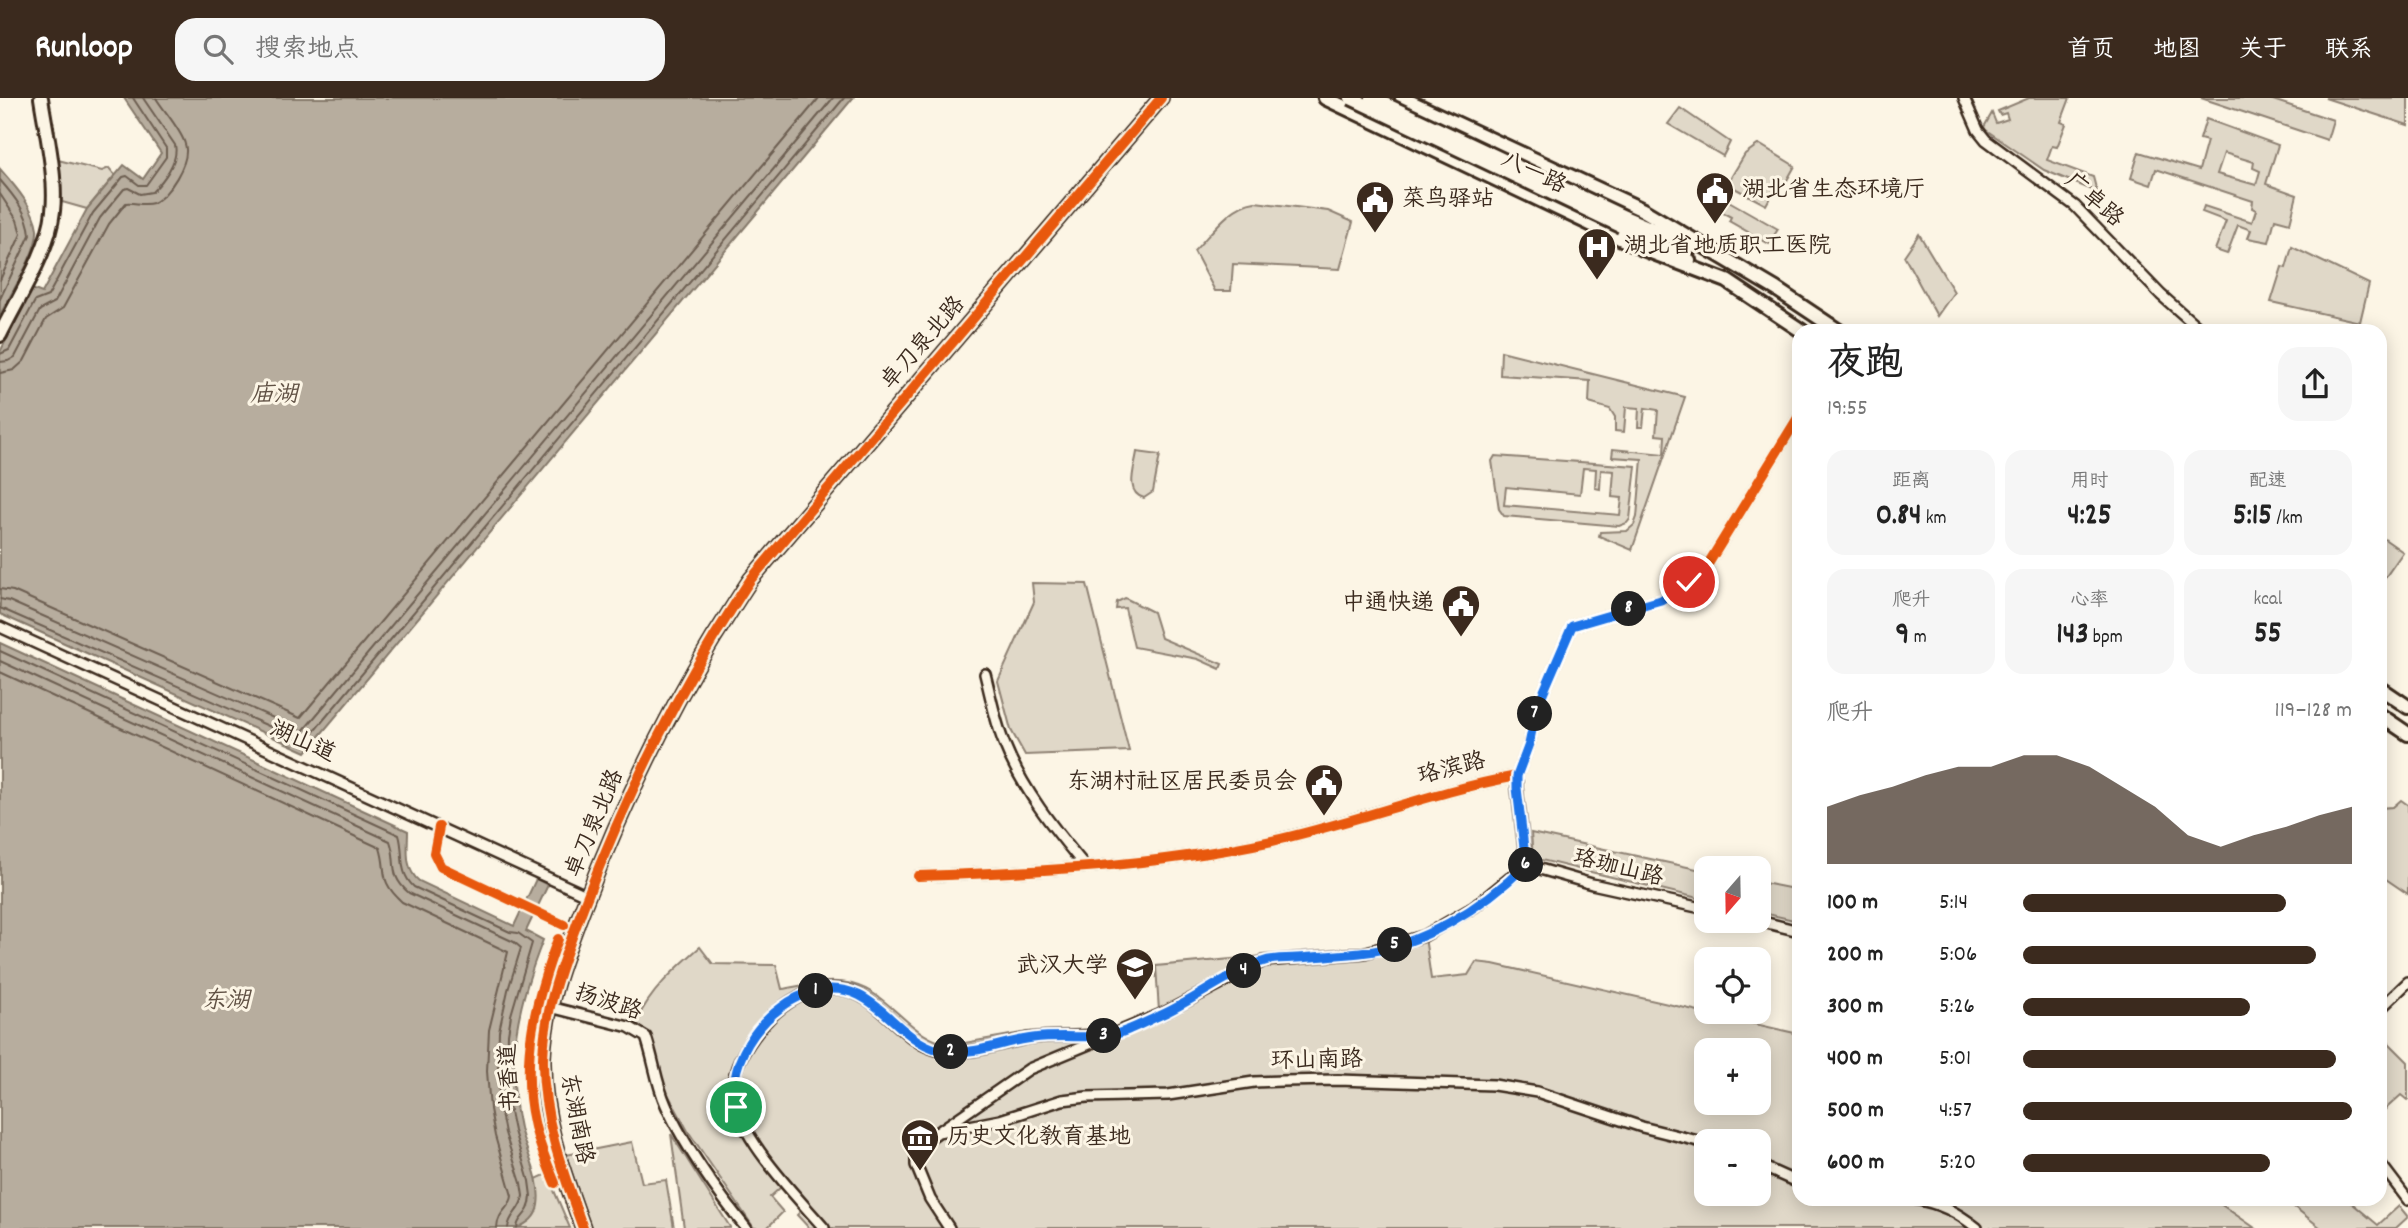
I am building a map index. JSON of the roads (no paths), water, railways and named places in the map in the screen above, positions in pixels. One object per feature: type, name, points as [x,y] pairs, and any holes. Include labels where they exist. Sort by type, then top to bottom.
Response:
[{"type":"street","points":[[0,335],[34,266],[53,215],[53,188],[41,98]]},
{"type":"street","name":"卓刀泉北路","points":[[588,896],[658,736],[684,686],[738,597],[1161,98]]},
{"type":"street","name":"卓刀泉北路","points":[[724,621],[1170,98]]},
{"type":"street","name":"八一路","points":[[1325,98],[1643,249],[1727,281]]},
{"type":"street","name":"八一路","points":[[1351,98],[1622,222],[1729,261]]},
{"type":"street","name":"八一路","points":[[1373,98],[1622,222],[1727,281],[1792,324]]},
{"type":"street","name":"广卓路","points":[[1964,98],[1978,130],[1986,140],[2075,206],[2161,295],[2194,324]]},
{"type":"street","points":[[1394,132],[1405,100]]},
{"type":"street","name":"八一路","points":[[1405,100],[1633,205],[1729,261],[1828,324]]},
{"type":"street","name":"珞滨路","points":[[918,876],[988,874],[1157,860],[1270,841],[1471,785],[1517,776],[1529,744],[1537,707],[1572,626],[1661,600],[1704,569],[1792,427]]},
{"type":"street","name":"湖山道","points":[[0,627],[588,896]]},
{"type":"street","points":[[985,674],[997,724],[1009,755],[1040,809],[1085,866]]},
{"type":"street","points":[[2387,693],[2408,707]]},
{"type":"street","points":[[2387,720],[2408,734]]},
{"type":"street","points":[[948,1228],[930,1199],[915,1161],[917,1151],[928,1139],[1028,1069],[1164,1013],[1264,961],[1364,953],[1423,936],[1474,906],[1526,865],[1517,776]]},
{"type":"street","name":"珞珈山路","points":[[1526,865],[1592,884],[1694,906]]},
{"type":"street","name":"东湖南路","points":[[583,1228],[554,1143],[545,1098],[543,1057],[556,982],[588,896]]},
{"type":"street","points":[[1771,924],[1792,929]]},
{"type":"street","points":[[2387,1002],[2408,982]]},
{"type":"street","points":[[824,1228],[763,1157],[743,1123],[734,1096],[734,1079],[743,1056],[757,1033],[783,1005],[805,994],[824,989],[856,993],[872,1001],[920,1042],[941,1051],[970,1051],[1032,1038],[1110,1035]]},
{"type":"street","name":"扬波路","points":[[550,1007],[629,1027],[646,1037],[666,1106],[710,1180],[746,1228]]},
{"type":"street","name":"环山南路","points":[[938,1132],[1000,1120],[1073,1099],[1168,1095],[1254,1082],[1338,1080],[1516,1088],[1642,1127],[1694,1140]]},
{"type":"street","points":[[1771,1170],[1792,1180]]},
{"type":"street","points":[[2387,1172],[2408,1200]]},
{"type":"street","points":[[1943,1206],[1977,1228]]},
{"type":"water","name":"庙湖","points":[[124,98],[853,98],[306,752],[0,614],[0,352],[32,289],[42,293],[87,209],[124,165],[143,179],[161,153]]},
{"type":"water","points":[[0,169],[28,205],[37,229],[29,260],[0,315]]},
{"type":"water","name":"东湖","points":[[0,643],[408,831],[409,864],[419,881],[514,926],[536,879],[548,885],[526,931],[543,940],[521,1009],[514,1055],[520,1128],[533,1166],[539,1195],[538,1205],[531,1219],[517,1228],[0,1228]]},
{"type":"place","name":"湖北省生态环境厅","points":[[1715,225]]},
{"type":"place","name":"菜鸟驿站","points":[[1375,234]]},
{"type":"place","name":"湖北省地质职工医院","points":[[1597,281]]},
{"type":"place","name":"中通快递","points":[[1461,638]]},
{"type":"place","name":"东湖村社区居民委员会","points":[[1324,817]]},
{"type":"place","name":"武汉大学","points":[[1135,1001]]},
{"type":"place","name":"历史文化教育基地","points":[[920,1172]]}]
